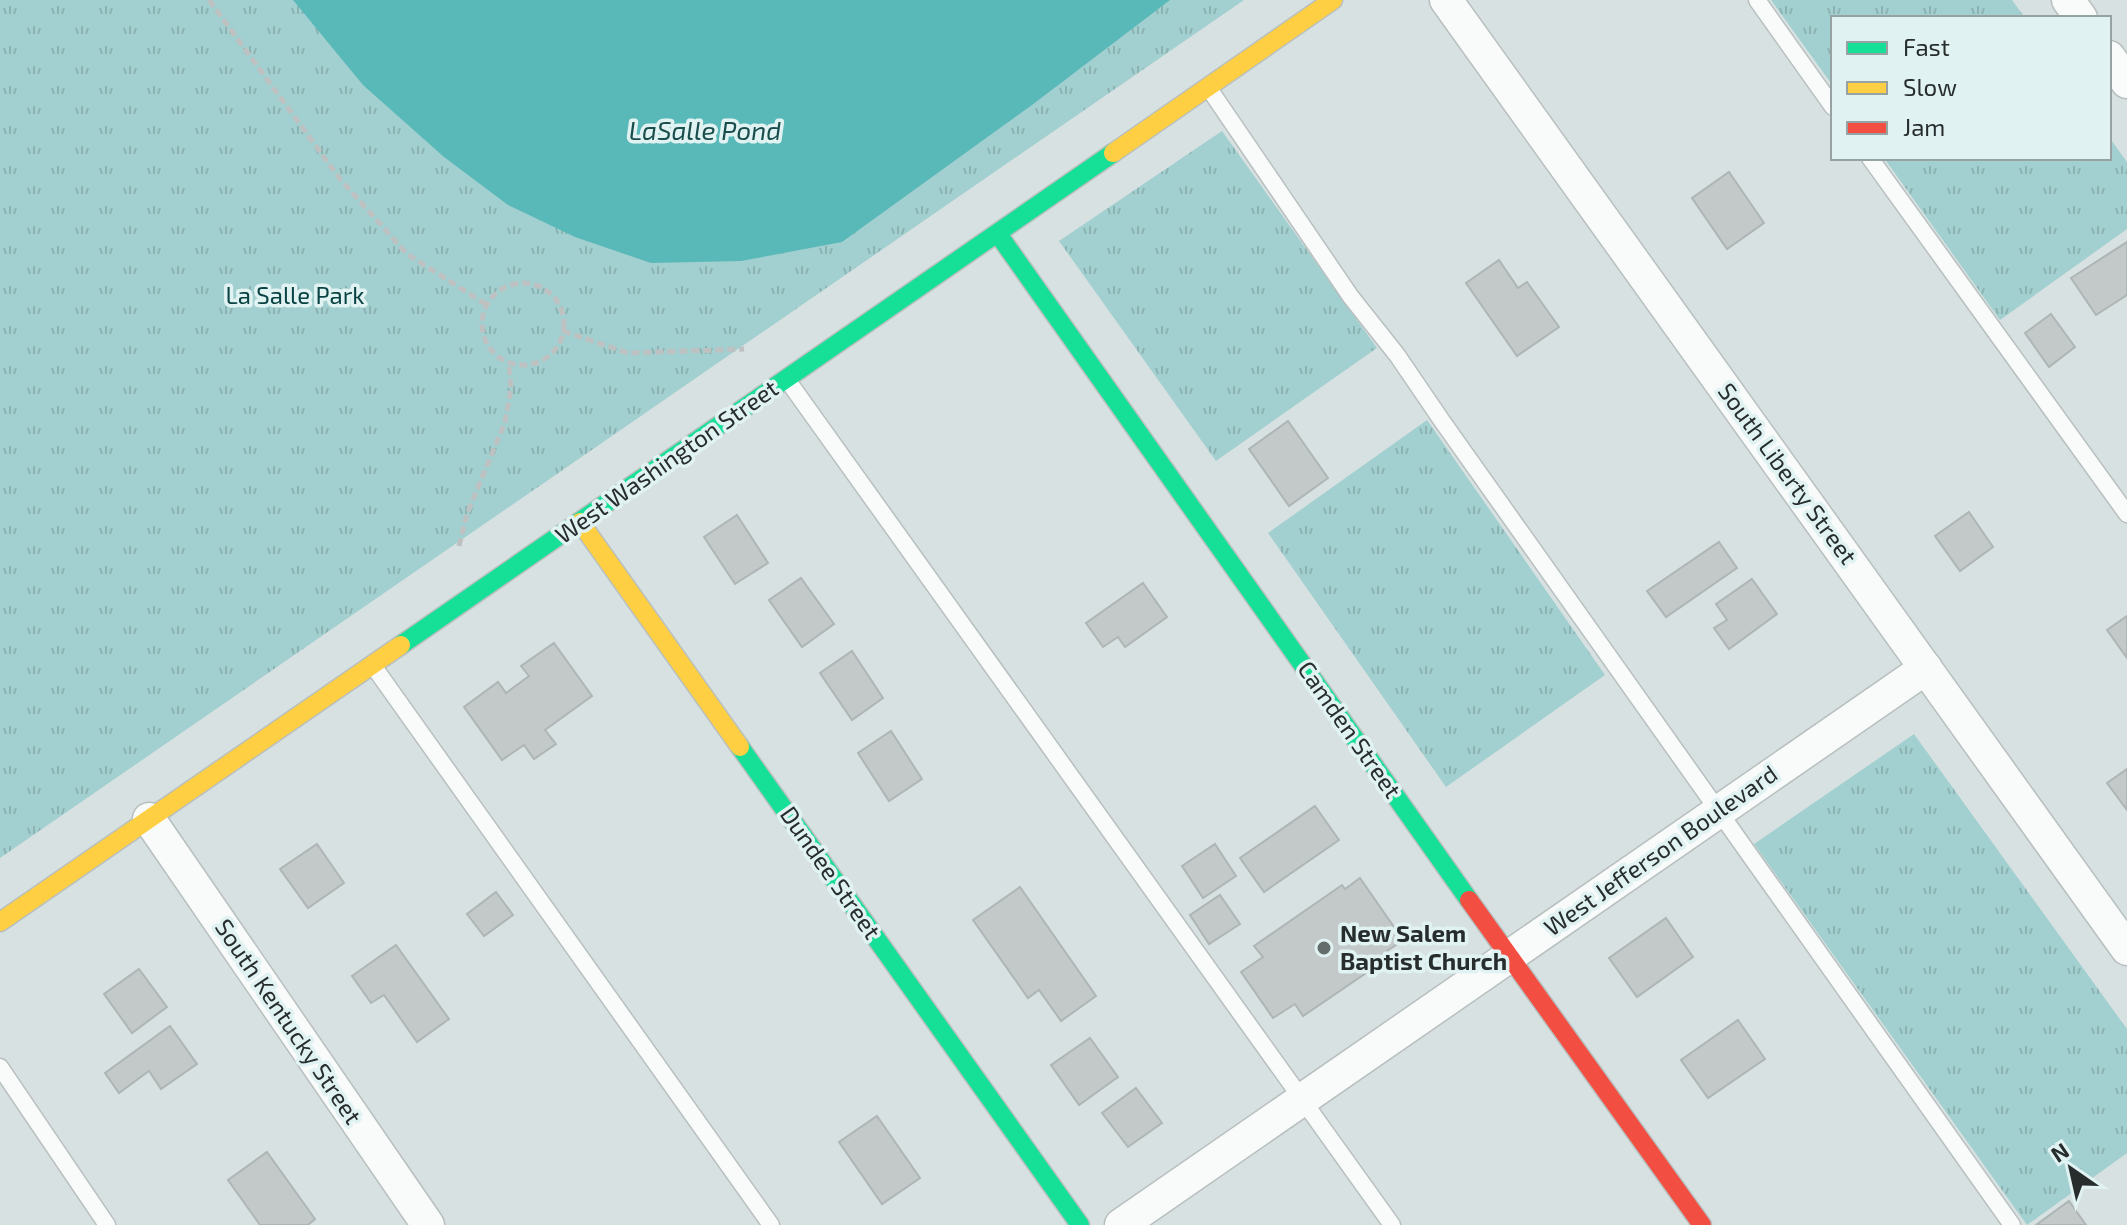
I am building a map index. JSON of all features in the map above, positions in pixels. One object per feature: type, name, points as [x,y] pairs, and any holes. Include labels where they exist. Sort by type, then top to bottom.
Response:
[{"type":"street","name":"West Washington Street","points":[[0,922],[1333,0]]},
{"type":"street","name":"South Liberty Street","points":[[1446,0],[2127,949]]},
{"type":"street","points":[[2111,60],[2127,82]]},
{"type":"street","name":"Camden Street","points":[[998,234],[1702,1225]]},
{"type":"street","name":"Dundee Street","points":[[580,522],[1080,1225]]},
{"type":"street","name":"West Jefferson Boulevard","points":[[1121,1225],[1926,668]]},
{"type":"street","name":"South Kentucky Street","points":[[149,819],[428,1225]]},
{"type":"lane","points":[[1757,0],[1831,104]]},
{"type":"lane","points":[[1209,87],[1351,297],[1397,355],[2012,1225]]},
{"type":"lane","points":[[1871,160],[2127,514]]},
{"type":"lane","points":[[787,379],[1392,1225]]},
{"type":"lane","points":[[373,665],[771,1225]]},
{"type":"lane","points":[[0,1067],[107,1225]]},
{"type":"path","points":[[209,0],[349,190],[407,254],[487,305]]},
{"type":"path","points":[[517,284],[530,284],[552,296],[563,318],[563,331],[558,345],[549,356],[537,363],[509,363],[497,357],[488,346],[482,333],[482,319],[494,295],[517,284]]},
{"type":"path","points":[[563,331],[628,353],[744,349]]},
{"type":"path","points":[[459,546],[467,514],[505,422],[511,389],[509,363]]},
{"type":"green space","name":"La Salle Park","points":[[0,0],[1244,0],[0,858]]},
{"type":"green space","points":[[1771,0],[2012,0],[2024,16],[1831,16],[1831,83]]},
{"type":"green space","points":[[1222,131],[1377,348],[1216,461],[1059,241]]},
{"type":"green space","points":[[2111,140],[2127,162],[2127,229],[2000,320],[1885,160],[2111,160]]},
{"type":"green space","points":[[1427,420],[1605,675],[1446,787],[1268,533]]},
{"type":"green space","points":[[1914,734],[2127,1029],[2127,1153],[2027,1225],[1754,844]]},
{"type":"water","name":"LaSalle Pond","points":[[293,0],[1170,0],[1032,105],[842,242],[741,261],[651,263],[575,237],[508,205],[444,157],[363,85]]},
{"type":"building","points":[[1729,172],[1764,223],[1727,249],[1692,198]]},
{"type":"building","points":[[2127,242],[2127,295],[2096,315],[2071,278]]},
{"type":"building","points":[[1499,260],[1518,288],[1527,282],[1559,327],[1517,356],[1466,283]]},
{"type":"building","points":[[2051,314],[2075,347],[2049,367],[2025,333]]},
{"type":"building","points":[[1288,421],[1328,478],[1289,506],[1249,449]]},
{"type":"building","points":[[1969,512],[1993,547],[1960,571],[1935,536]]},
{"type":"building","points":[[737,515],[768,563],[735,584],[704,537]]},
{"type":"building","points":[[1719,542],[1737,568],[1666,617],[1647,591]]},
{"type":"building","points":[[801,578],[834,624],[802,647],[769,600]]},
{"type":"building","points":[[1752,579],[1777,614],[1729,649],[1714,628],[1727,620],[1716,604]]},
{"type":"building","points":[[1143,583],[1167,617],[1125,647],[1118,637],[1103,647],[1086,623]]},
{"type":"building","points":[[2127,616],[2127,658],[2107,630]]},
{"type":"building","points":[[554,643],[592,696],[545,730],[556,744],[534,759],[524,745],[502,760],[464,707],[498,682],[506,693],[529,676],[521,666]]},
{"type":"building","points":[[852,651],[883,698],[852,720],[820,673]]},
{"type":"building","points":[[891,731],[922,779],[889,801],[858,753]]},
{"type":"building","points":[[2127,769],[2127,810],[2107,783]]},
{"type":"building","points":[[1315,806],[1339,840],[1264,892],[1240,858]]},
{"type":"building","points":[[317,844],[344,883],[308,908],[280,869]]},
{"type":"building","points":[[1215,844],[1236,876],[1203,898],[1182,866]]},
{"type":"building","name":"New Salem Baptist Church","points":[[1360,878],[1403,940],[1387,951],[1391,956],[1303,1016],[1295,1004],[1273,1018],[1241,972],[1263,957],[1254,946],[1342,885],[1345,889]]},
{"type":"building","points":[[1020,887],[1096,996],[1061,1021],[1039,990],[1028,998],[973,920]]},
{"type":"building","points":[[496,892],[513,915],[484,936],[467,914]]},
{"type":"building","points":[[1220,895],[1240,924],[1209,944],[1190,915]]},
{"type":"building","points":[[1666,918],[1693,957],[1637,997],[1609,958]]},
{"type":"building","points":[[396,945],[449,1019],[417,1042],[384,995],[371,1003],[352,976]]},
{"type":"building","points":[[139,969],[167,1007],[132,1033],[104,994]]},
{"type":"building","points":[[1738,1020],[1765,1059],[1708,1098],[1681,1060]]},
{"type":"building","points":[[170,1026],[197,1064],[161,1089],[149,1071],[119,1093],[105,1073]]},
{"type":"building","points":[[1090,1038],[1118,1077],[1079,1105],[1051,1065]]},
{"type":"building","points":[[1136,1088],[1162,1123],[1128,1147],[1102,1113]]},
{"type":"building","points":[[877,1116],[920,1178],[882,1204],[839,1142]]},
{"type":"building","points":[[267,1152],[315,1219],[308,1225],[260,1225],[228,1180]]},
{"type":"building","points":[[2069,1201],[2086,1225],[2036,1225]]},
{"type":"traffic: fast","points":[[401,645],[1113,153]]},
{"type":"traffic: fast","points":[[998,234],[1469,900]]},
{"type":"traffic: fast","points":[[740,747],[1080,1225]]},
{"type":"traffic: slow","points":[[1113,153],[1333,0]]},
{"type":"traffic: slow","points":[[580,522],[740,747]]},
{"type":"traffic: slow","points":[[0,922],[401,645]]},
{"type":"traffic: jam","points":[[1469,900],[1702,1225]]},
{"type":"place","name":"New Salem Baptist Church","points":[[1324,948]]}]
